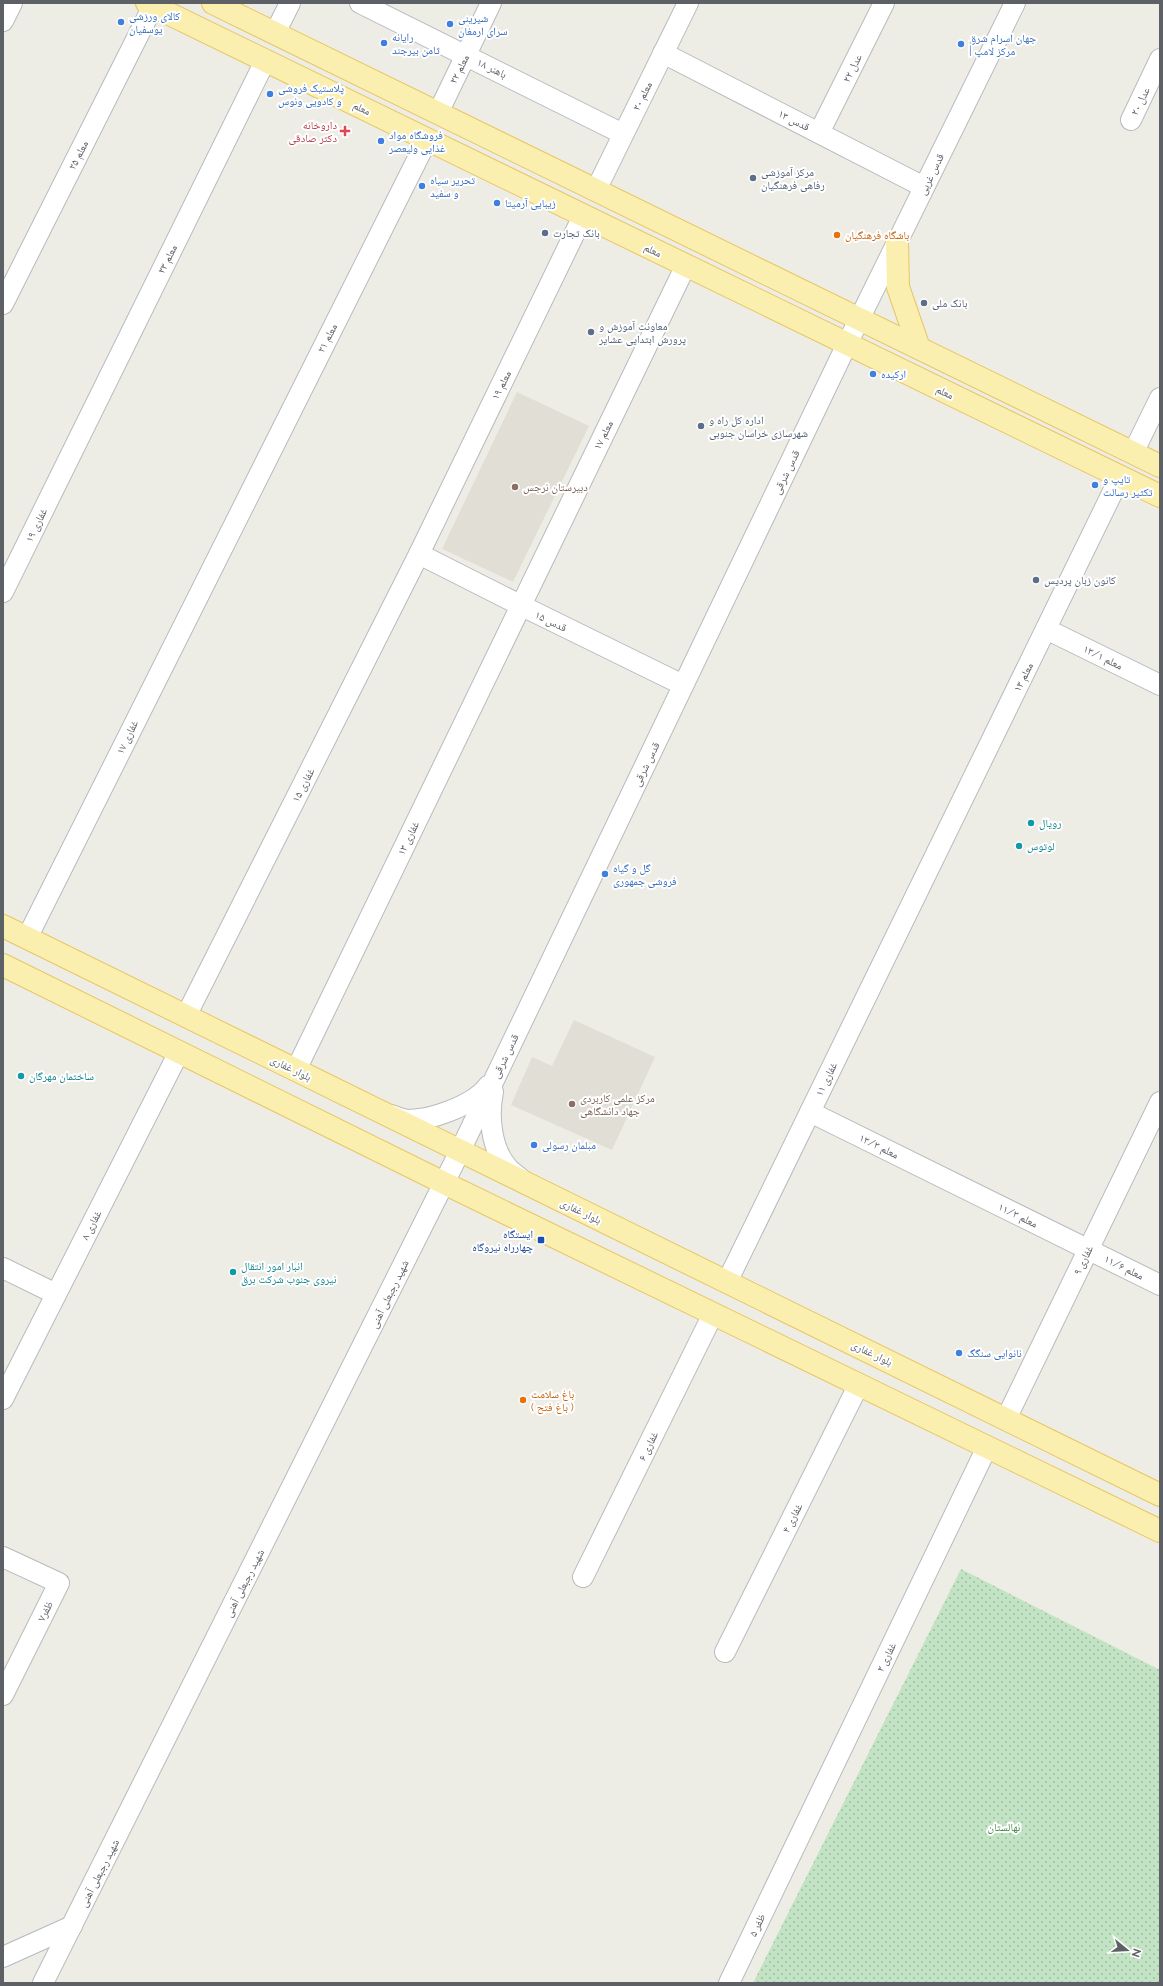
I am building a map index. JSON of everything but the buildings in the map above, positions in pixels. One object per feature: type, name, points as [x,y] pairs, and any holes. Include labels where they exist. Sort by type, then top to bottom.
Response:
[{"type":"main road","points":[[214,3],[1160,466]]},
{"type":"main road","name":"معلم","points":[[150,4],[1160,496]]},
{"type":"main road","points":[[897,243],[898,287],[918,348]]},
{"type":"main road","name":"بلوار غفاری","points":[[3,926],[1006,1419],[1160,1493]]},
{"type":"main road","points":[[3,965],[444,1183],[1160,1532]]},
{"type":"street","points":[[3,21],[12,3]]},
{"type":"street","points":[[275,33],[290,3]]},
{"type":"street","name":"باهنر ۱۸","points":[[360,3],[623,134]]},
{"type":"street","name":"معلم ۲۲","points":[[438,113],[491,3]]},
{"type":"street","name":"معلم ۲۰","points":[[596,190],[688,3]]},
{"type":"street","name":"عدل ۲۲","points":[[819,133],[884,3]]},
{"type":"street","name":"قدس غربی","points":[[847,344],[1015,3]]},
{"type":"street","name":"معلم ۲۵","points":[[3,304],[150,4]]},
{"type":"street","name":"قدس ۱۳","points":[[663,53],[924,187]]},
{"type":"street","name":"عدل ۲۰","points":[[1131,120],[1160,59]]},
{"type":"street","name":"معلم ۲۳","points":[[69,458],[265,61]]},
{"type":"street","name":"معلم ۲۱","points":[[228,536],[427,140]]},
{"type":"street","name":"معلم ۱۹","points":[[419,554],[583,216]]},
{"type":"street","name":"معلم ۱۷","points":[[520,605],[686,265]]},
{"type":"street","name":"قدس شرقی","points":[[444,1183],[847,344]]},
{"type":"street","points":[[1133,453],[1160,398]]},
{"type":"street","name":"غفاری ۱۹","points":[[3,592],[69,458]]},
{"type":"street","name":"معلم ۱۳","points":[[925,876],[1120,477]]},
{"type":"street","name":"غفاری ۱۷","points":[[27,938],[228,536]]},
{"type":"street","name":"قدس ۱۵","points":[[419,554],[684,685]]},
{"type":"street","name":"غفاری ۱۵","points":[[186,1016],[419,554]]},
{"type":"street","name":"غفاری ۱۳","points":[[296,1070],[520,605]]},
{"type":"street","name":"معلم ۱۳/۱","points":[[1046,629],[1160,685]]},
{"type":"street","name":"غفاری ۱۱","points":[[727,1282],[925,876]]},
{"type":"street","name":"غفاری ۸","points":[[3,1399],[178,1052]]},
{"type":"street","points":[[378,1111],[404,1119],[429,1117],[447,1112],[471,1101],[483,1092],[497,1073]]},
{"type":"street","points":[[497,1073],[490,1104],[494,1136],[498,1150],[509,1169],[528,1184]]},
{"type":"street","name":"غفاری ۹","points":[[1006,1419],[1160,1102]]},
{"type":"street","name":"معلم ۱۳/۳","points":[[810,1112],[948,1180]]},
{"type":"street","name":"معلم ۱۱/۳","points":[[948,1180],[1088,1250]]},
{"type":"street","name":"شهید رجبعلی آهنی","points":[[43,1983],[444,1183]]},
{"type":"street","name":"معلم ۱۱/۶","points":[[1088,1250],[1160,1285]]},
{"type":"street","points":[[3,1268],[56,1294]]},
{"type":"street","name":"غفاری ۶","points":[[583,1578],[713,1314]]},
{"type":"street","name":"غفاری ۴","points":[[725,1652],[858,1384]]},
{"type":"street","name":"غفاری ۲","points":[[785,1867],[987,1447]]},
{"type":"street","name":"ظفر۷","points":[[3,1557],[59,1583],[3,1695]]},
{"type":"street","name":"ظفر ۵","points":[[729,1983],[785,1867]]},
{"type":"street","points":[[3,1957],[72,1926]]},
{"type":"shaded area","name":"دبیرستان نرجس","points":[[517,392],[589,426],[513,582],[442,549]]},
{"type":"shaded area","points":[[574,1020],[655,1057],[612,1150],[511,1105],[532,1057],[552,1066]]},
{"type":"green space","name":"نهالستان","points":[[961,1569],[1160,1670],[1160,1983],[753,1983]]},
{"type":"place","name":"کالای ورزشی یوسفیان","points":[[121,22]]},
{"type":"place","name":"شیرینی سرای ارمغان","points":[[450,24]]},
{"type":"place","name":"رایانه ثامن بیرجند","points":[[384,43]]},
{"type":"place","name":"جهان اسرام شرق | مرکز لامپ","points":[[961,44]]},
{"type":"place","name":"پلاستیک فروشی و کادویی ونوس","points":[[270,94]]},
{"type":"place","name":"داروخانه دکتر صادقی","points":[[345,131]]},
{"type":"place","name":"فروشگاه مواد غذایی ولیعصر","points":[[381,141]]},
{"type":"place","name":"مرکز آموزشی رفاهی فرهنگیان","points":[[753,178]]},
{"type":"place","name":"تحریر سیاه و سفید","points":[[422,186]]},
{"type":"place","name":"زیبایی آرمیتا","points":[[497,203]]},
{"type":"place","name":"بانک تجارت","points":[[545,233]]},
{"type":"place","name":"باشگاه فرهنگیان","points":[[837,235]]},
{"type":"place","name":"بانک ملی","points":[[924,303]]},
{"type":"place","name":"معاونت آموزش و پرورش ابتدایی عشایر","points":[[591,332]]},
{"type":"place","name":"ارکیده","points":[[873,374]]},
{"type":"place","name":"اداره کل راه و شهرسازی خراسان جنوبی","points":[[701,426]]},
{"type":"place","name":"تایپ و تکثیر رسالت","points":[[1095,485]]},
{"type":"place","name":"دبیرستان نرجس","points":[[515,487]]},
{"type":"place","name":"کانون زبان پردیس","points":[[1036,580]]},
{"type":"place","name":"رویال","points":[[1031,823]]},
{"type":"place","name":"لوتوس","points":[[1019,846]]},
{"type":"place","name":"گل و گیاه فروشی جمهوری","points":[[605,874]]},
{"type":"place","name":"ساختمان مهرگان","points":[[21,1076]]},
{"type":"place","name":"مرکز علمی کاربردی جهاد دانشگاهی","points":[[572,1104]]},
{"type":"place","name":"مبلمان رسولی","points":[[534,1145]]},
{"type":"place","name":"ایستگاه چهارراه نیروگاه","points":[[541,1240]]},
{"type":"place","name":"انبار امور انتقال نیروی جنوب شرکت برق","points":[[233,1272]]},
{"type":"place","name":"نانوایی سنگگ","points":[[959,1353]]},
{"type":"place","name":"باغ سلامت ( باغ فتح )","points":[[523,1400]]}]
